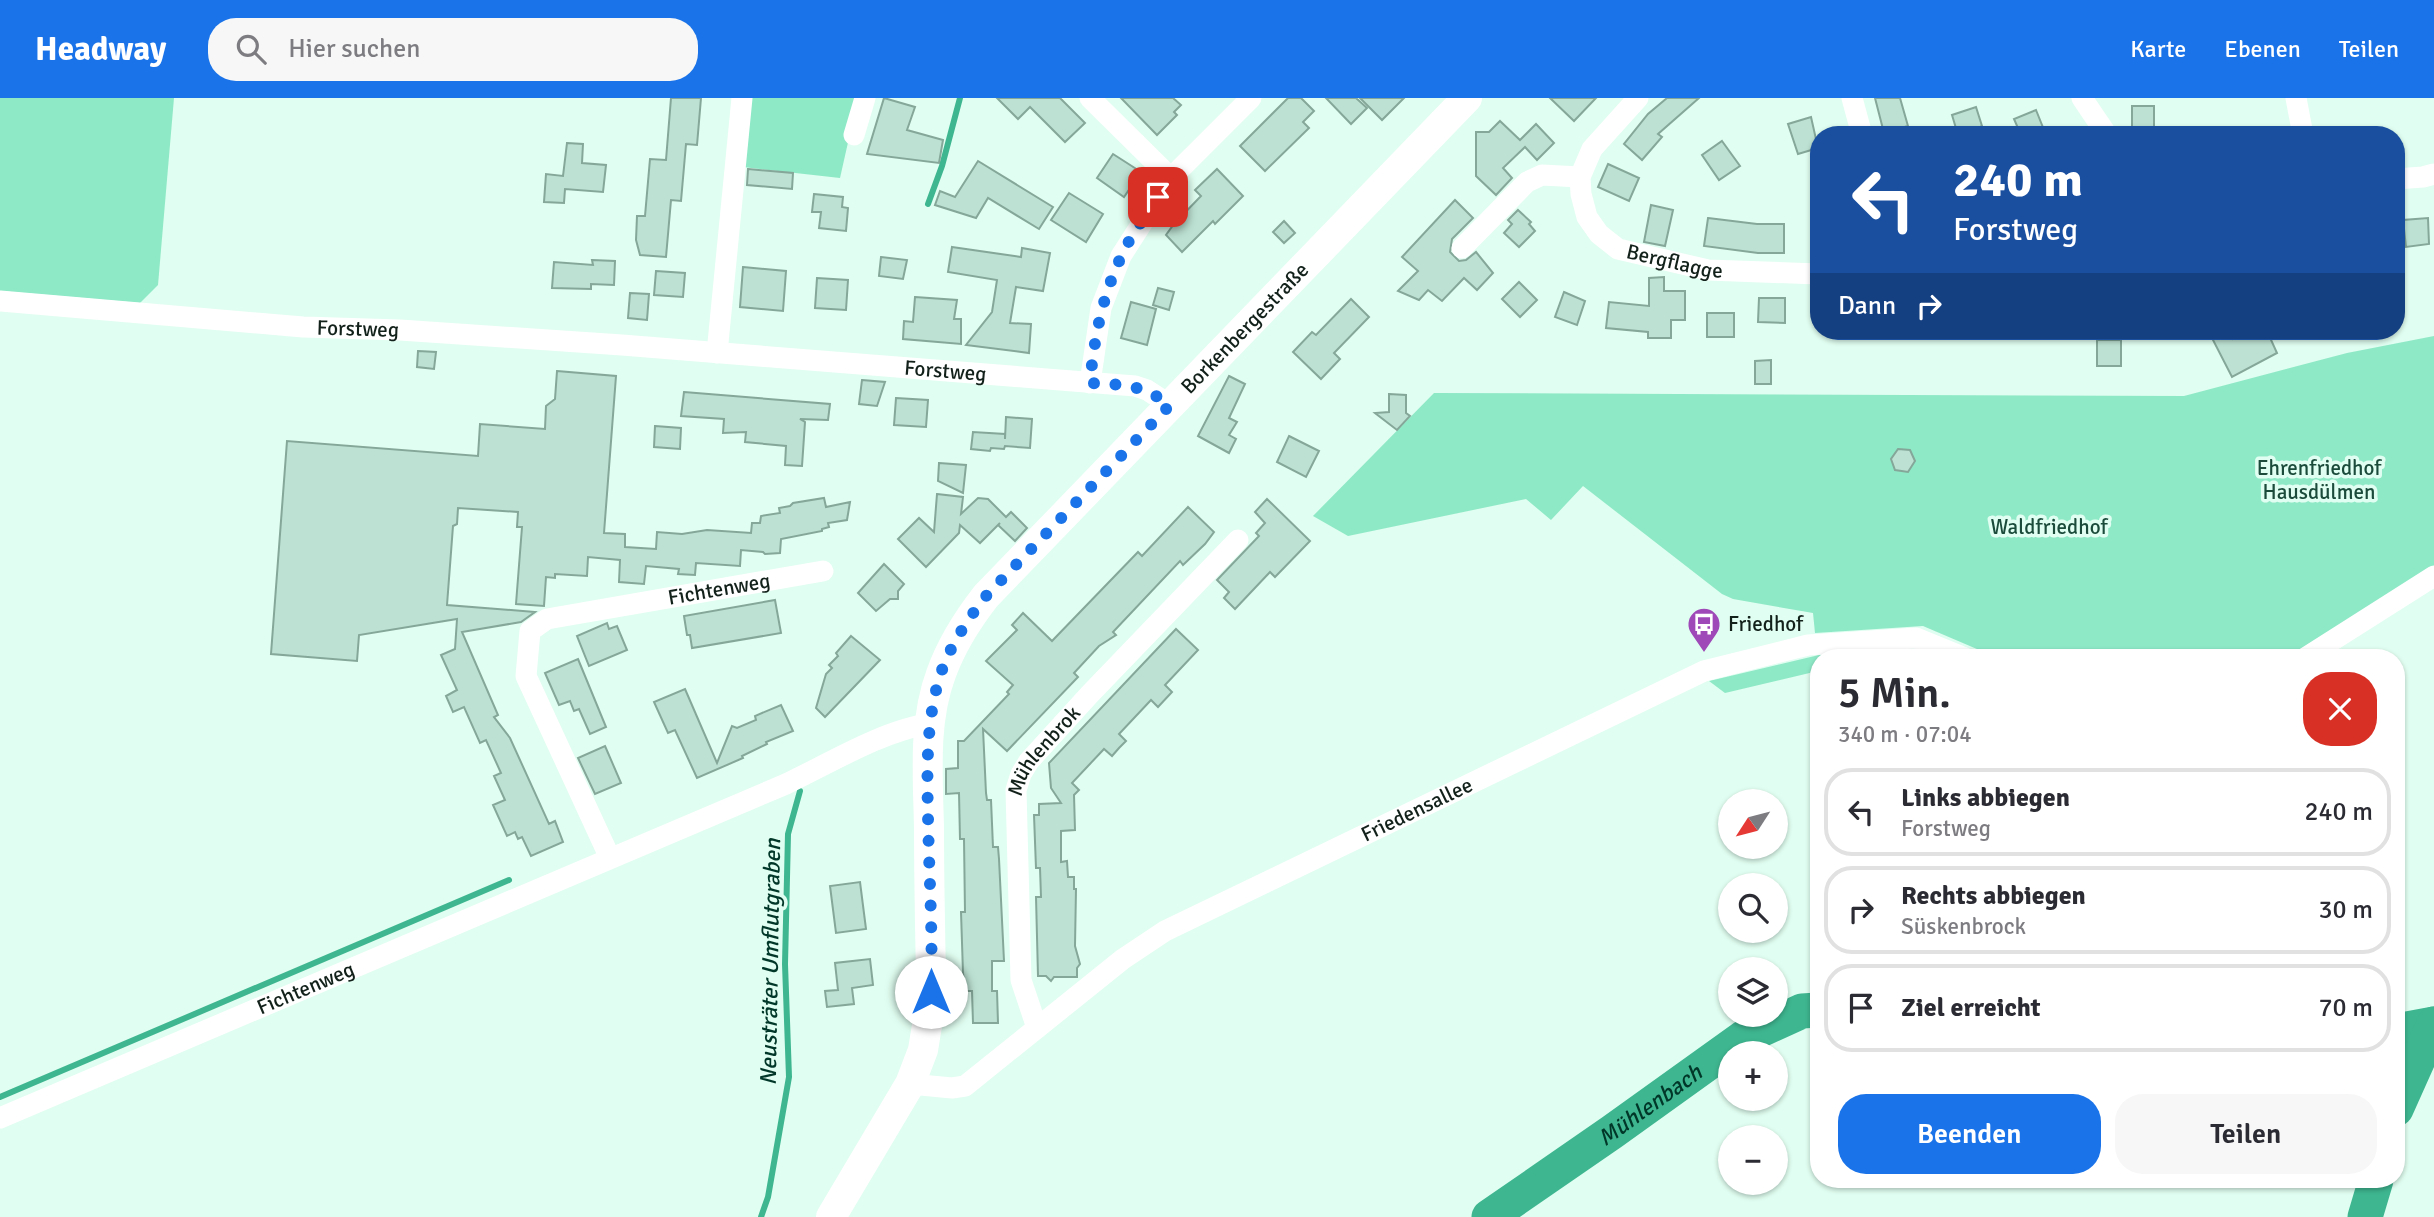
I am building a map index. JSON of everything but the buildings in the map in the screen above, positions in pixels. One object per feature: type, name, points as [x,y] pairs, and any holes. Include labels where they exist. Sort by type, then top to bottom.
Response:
[{"type":"street","points":[[717,353],[742,98]]},
{"type":"street","points":[[854,135],[864,98]]},
{"type":"street","points":[[1090,98],[1171,178]]},
{"type":"street","points":[[1090,383],[1101,307],[1121,256],[1171,178],[1251,98]]},
{"type":"street","name":"Borkenbergestraße","points":[[831,1217],[910,1084],[923,1049],[930,1007],[931,977],[929,724],[940,676],[951,651],[986,596],[1467,98]]},
{"type":"street","points":[[1462,248],[1527,181],[1542,175],[1580,177],[1592,149],[1638,98]]},
{"type":"street","points":[[1852,98],[1860,126]]},
{"type":"street","points":[[2082,98],[2101,126]]},
{"type":"street","points":[[2296,98],[2301,126]]},
{"type":"street","points":[[2405,178],[2434,174]]},
{"type":"street","name":"Bergflagge","points":[[1580,177],[1587,217],[1599,234],[1618,249],[1708,270],[1810,274]]},
{"type":"street","name":"Forstweg","points":[[0,301],[303,327],[400,330],[1135,386],[1147,390],[1170,405]]},
{"type":"street","name":"Mühlenbrok","points":[[1037,1028],[1021,981],[1016,790],[1021,774],[1029,761],[1089,695],[1238,540]]},
{"type":"street","name":"Fichtenweg","points":[[610,858],[526,676],[530,631],[547,619],[823,571]]},
{"type":"street","points":[[2319,649],[2434,576]]},
{"type":"street","name":"Friedensallee","points":[[910,1084],[952,1088],[965,1086],[1123,959],[1165,931],[1704,671],[1808,645],[1916,638],[1943,649]]},
{"type":"street","name":"Fichtenweg","points":[[0,1118],[786,784],[884,738],[915,726],[929,724]]},
{"type":"green space","points":[[0,98],[174,98],[158,285],[140,303],[0,291]]},
{"type":"green space","points":[[750,98],[858,98],[840,178],[743,167]]},
{"type":"green space","points":[[2434,336],[2434,566],[2300,649],[1977,649],[1923,626],[1815,633],[1813,613],[1733,599],[1722,594],[1583,486],[1551,520],[1526,499],[1348,536],[1313,516],[1434,393],[2184,396],[2347,353]]},
{"type":"green space","points":[[1810,657],[1810,673],[1725,693],[1709,681]]},
{"type":"waterway","name":"Neusträter Umflutgraben","points":[[928,204],[942,166],[960,98]]},
{"type":"waterway","name":"Neusträter Umflutgraben","points":[[761,1217],[768,1197],[789,1077],[785,964],[788,834],[800,791]]},
{"type":"waterway","points":[[0,1097],[509,880]]},
{"type":"waterway","name":"Mühlenbach","points":[[1489,1217],[1743,1038],[1802,1011],[1810,1010]]},
{"type":"waterway","name":"Mühlenbach","points":[[2405,1029],[2434,1024]]},
{"type":"waterway","points":[[2405,1089],[2434,1024]]},
{"type":"waterway","points":[[2365,1217],[2374,1188]]},
{"type":"place","name":"Friedhof","points":[[1704,654]]},
{"type":"route","points":[[931,992],[929,724],[940,676],[951,651],[986,596],[1170,405],[1147,390],[1135,386],[1090,383],[1101,307],[1121,256],[1158,197]]},
{"type":"park label","name":"Ehrenfriedhof Hausdülmen","points":[[2319,480]]},
{"type":"park label","name":"Waldfriedhof","points":[[2049,527]]}]
